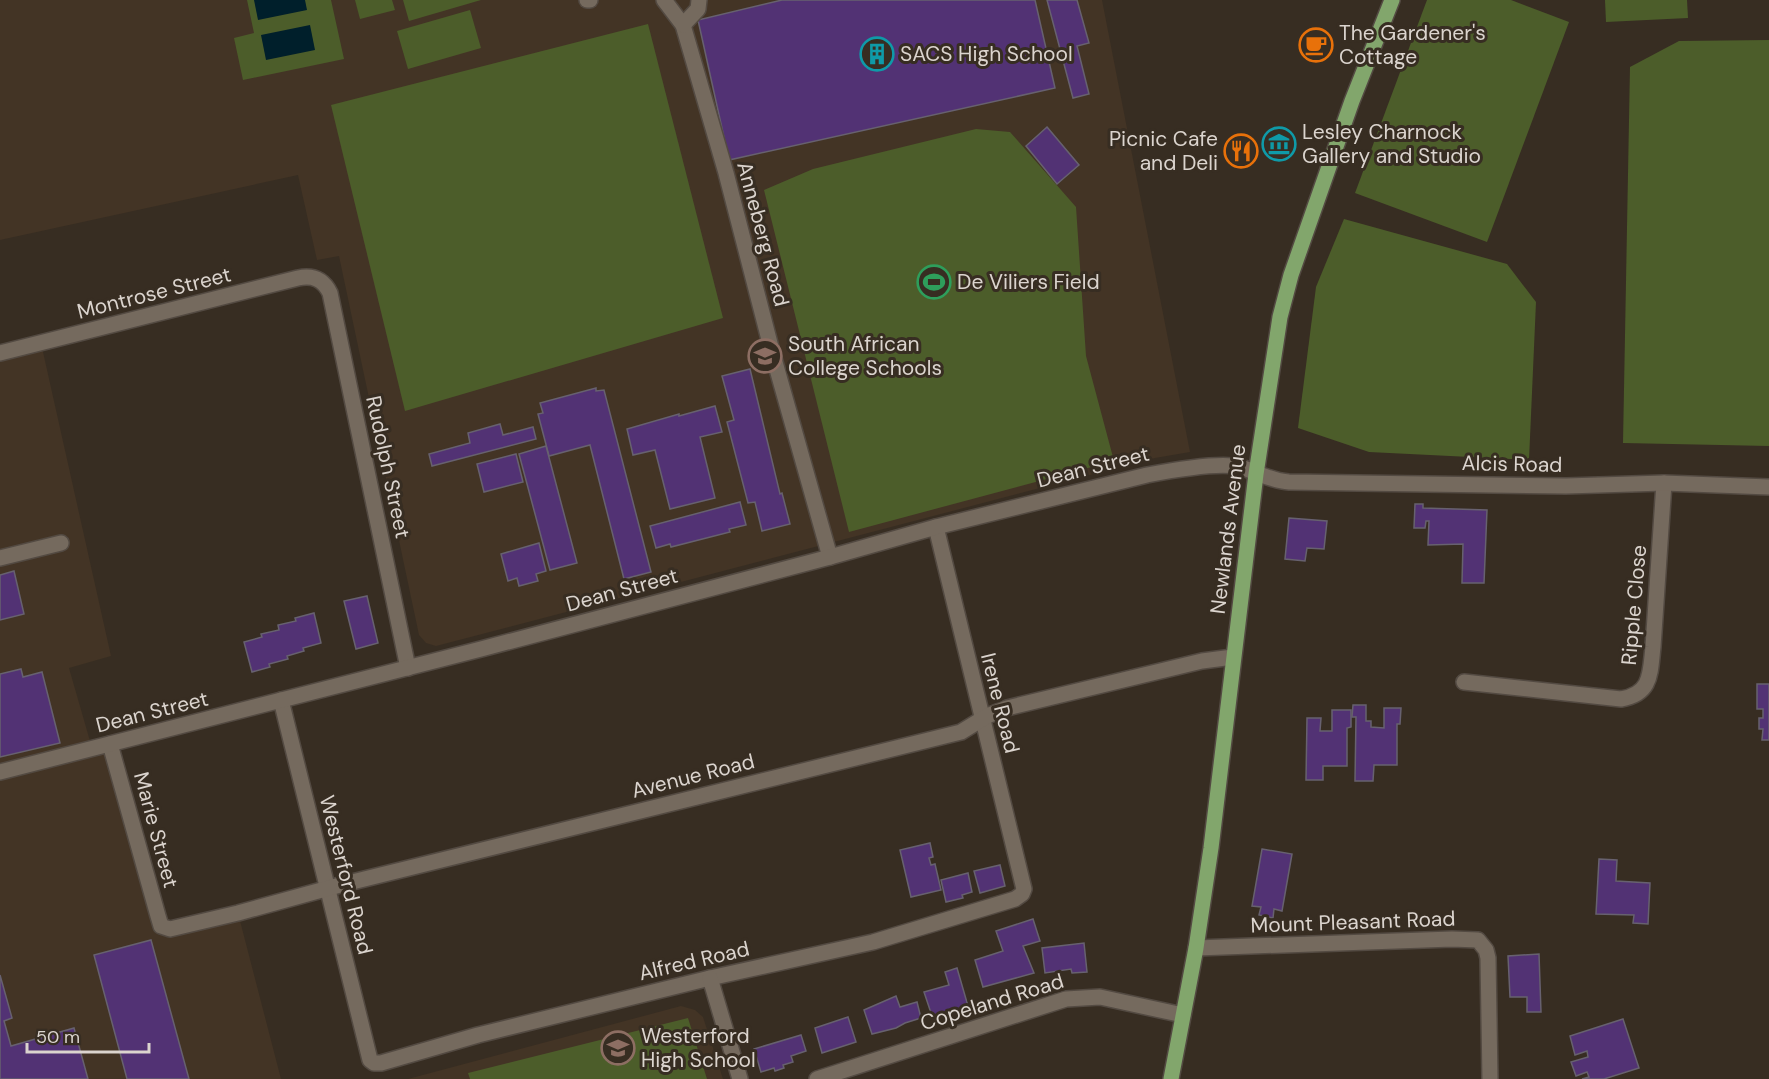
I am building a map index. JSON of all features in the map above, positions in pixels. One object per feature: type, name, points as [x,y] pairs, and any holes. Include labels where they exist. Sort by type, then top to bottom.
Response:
[{"type":"main road","name":"Newlands Avenue","points":[[1171,1079],[1196,948],[1256,474],[1275,344],[1291,275],[1352,101],[1392,0]]},
{"type":"main road","points":[[1175,1060],[1176,1079]]},
{"type":"street","name":"Anneberg Road","points":[[664,0],[683,25],[726,173],[773,355],[830,557]]},
{"type":"street","points":[[683,25],[698,9],[699,0]]},
{"type":"street","name":"Montrose Street","points":[[0,353],[306,276],[318,279]]},
{"type":"street","name":"Rudolph Street","points":[[318,279],[330,293],[408,668]]},
{"type":"street","name":"Dean Street","points":[[0,772],[408,668],[936,527],[1160,472],[1232,466],[1256,474]]},
{"type":"street","name":"Alcis Road","points":[[1256,474],[1276,481],[1289,482],[1566,486],[1664,483],[1769,487]]},
{"type":"street","name":"Ripple Close","points":[[1464,682],[1621,699],[1634,697],[1642,690],[1650,673],[1653,647],[1664,483]]},
{"type":"street","name":"Irene Road","points":[[936,527],[981,720],[1024,889]]},
{"type":"street","points":[[0,558],[61,543]]},
{"type":"street","name":"Avenue Road","points":[[161,926],[167,929],[178,928],[961,732],[1007,708],[1202,661],[1233,657]]},
{"type":"street","name":"Westerford Road","points":[[281,700],[370,1060]]},
{"type":"street","name":"Marie Street","points":[[110,744],[161,926]]},
{"type":"street","name":"Alfred Road","points":[[370,1060],[374,1063],[381,1063],[478,1035],[710,978],[873,942],[1015,899],[1022,894],[1024,889]]},
{"type":"street","name":"Mount Pleasant Road","points":[[1196,948],[1478,940],[1486,950],[1488,958],[1490,1079]]},
{"type":"street","points":[[710,978],[741,1079]]},
{"type":"street","name":"Copeland Road","points":[[817,1079],[1066,999],[1100,997],[1183,1015]]},
{"type":"shaded area","name":"South African College Schools","points":[[0,0],[1102,0],[1190,452],[1155,458],[436,646],[426,643],[419,635],[339,256],[317,260],[298,175],[0,240]]},
{"type":"shaded area","points":[[41,343],[111,656],[69,668],[92,748],[110,744],[161,926],[238,913],[281,1079],[0,1079],[0,353]]},
{"type":"shaded area","name":"Westerford High School","points":[[681,1006],[695,1010],[703,1017],[723,1079],[408,1079]]},
{"type":"green space","points":[[247,0],[331,0],[344,59],[243,80],[234,38],[254,33]]},
{"type":"green space","points":[[355,0],[392,0],[395,10],[360,19]]},
{"type":"green space","points":[[403,0],[481,0],[409,21]]},
{"type":"green space","points":[[1427,0],[1511,0],[1569,22],[1487,242],[1355,193]]},
{"type":"green space","points":[[1605,0],[1687,0],[1688,18],[1606,22]]},
{"type":"green space","points":[[470,10],[481,48],[408,69],[397,31]]},
{"type":"green space","points":[[648,24],[723,318],[405,411],[331,105]]},
{"type":"green space","points":[[1769,40],[1769,446],[1623,443],[1630,67],[1679,41]]},
{"type":"green space","name":"De Viliers Field","points":[[976,129],[1010,132],[1076,207],[1086,356],[1114,461],[849,532],[764,190],[813,169]]},
{"type":"green space","points":[[1344,219],[1507,264],[1536,302],[1529,460],[1369,452],[1298,428],[1316,287]]},
{"type":"green space","name":"Westerford High School","points":[[688,1018],[707,1079],[470,1079],[468,1073]]},
{"type":"water","points":[[254,0],[305,0],[307,10],[258,20]]},
{"type":"water","points":[[310,25],[315,50],[266,60],[261,35]]},
{"type":"building","name":"SACS High School","points":[[782,0],[1035,0],[1055,88],[729,160],[698,20]]},
{"type":"building","points":[[1047,0],[1077,0],[1089,43],[1077,46],[1089,94],[1073,98]]},
{"type":"building","points":[[1047,127],[1079,165],[1057,184],[1026,146]]},
{"type":"building","points":[[750,369],[780,494],[782,493],[790,524],[762,531],[755,502],[748,503],[727,422],[734,420],[722,376]]},
{"type":"building","points":[[596,388],[596,391],[604,390],[651,572],[624,579],[590,445],[549,456],[538,414],[543,413],[540,403]]},
{"type":"building","points":[[715,406],[722,432],[700,437],[715,498],[670,509],[655,450],[633,455],[627,429]]},
{"type":"building","points":[[500,424],[503,435],[533,427],[536,439],[432,466],[429,454],[470,443],[468,433]]},
{"type":"building","points":[[546,446],[577,563],[550,570],[519,454]]},
{"type":"building","points":[[516,454],[523,482],[484,492],[477,464]]},
{"type":"building","points":[[740,502],[746,525],[729,529],[730,532],[671,547],[670,544],[656,548],[650,526]]},
{"type":"building","points":[[1415,504],[1423,504],[1423,508],[1487,510],[1484,583],[1462,583],[1463,544],[1428,545],[1429,521],[1426,521],[1425,528],[1414,528]]},
{"type":"building","points":[[1289,518],[1327,521],[1324,549],[1307,548],[1305,561],[1285,559]]},
{"type":"building","points":[[539,543],[546,571],[536,574],[538,581],[519,586],[517,578],[508,581],[501,554]]},
{"type":"building","points":[[14,571],[24,614],[0,620],[0,575]]},
{"type":"building","points":[[367,596],[378,643],[356,649],[344,601]]},
{"type":"building","points":[[314,613],[321,643],[303,648],[304,651],[287,656],[288,659],[269,664],[270,667],[252,672],[244,642],[262,637],[261,634],[279,630],[278,625],[296,621],[295,618]]},
{"type":"building","points":[[21,669],[23,677],[42,672],[60,743],[0,757],[0,674]]},
{"type":"building","points":[[1757,684],[1769,684],[1769,740],[1762,740],[1763,729],[1759,729],[1759,718],[1763,718],[1763,709],[1757,709]]},
{"type":"building","points":[[1353,705],[1366,705],[1366,721],[1371,721],[1371,727],[1384,728],[1384,708],[1401,708],[1400,724],[1397,724],[1397,765],[1374,765],[1373,781],[1355,781],[1356,717],[1352,717]]},
{"type":"building","points":[[1332,710],[1351,710],[1351,727],[1347,728],[1347,766],[1323,766],[1323,780],[1306,780],[1307,718],[1321,718],[1320,731],[1332,731]]},
{"type":"building","points":[[930,843],[933,857],[929,858],[931,865],[935,864],[941,890],[911,897],[900,850]]},
{"type":"building","points":[[1262,849],[1292,854],[1282,911],[1274,909],[1273,918],[1259,915],[1261,907],[1252,906]]},
{"type":"building","points":[[1599,859],[1617,860],[1616,881],[1650,883],[1648,924],[1633,923],[1634,915],[1596,914]]},
{"type":"building","points":[[1000,865],[1005,886],[980,893],[974,871]]},
{"type":"building","points":[[968,873],[972,892],[962,895],[963,898],[946,902],[941,880]]},
{"type":"building","points":[[1033,919],[1040,941],[1023,946],[1034,973],[983,987],[975,960],[1003,951],[996,931]]},
{"type":"building","points":[[151,940],[189,1079],[127,1079],[94,955]]},
{"type":"building","points":[[1084,943],[1087,972],[1072,973],[1071,969],[1045,973],[1042,948]]},
{"type":"building","points":[[1539,954],[1541,1012],[1527,1012],[1527,997],[1510,997],[1508,956]]},
{"type":"building","points":[[957,968],[968,1006],[933,1019],[924,992],[949,985],[945,972]]},
{"type":"building","points":[[0,975],[12,1018],[4,1021],[11,1046],[74,1028],[88,1079],[0,1079]]},
{"type":"building","points":[[896,996],[900,1007],[917,1002],[921,1018],[872,1034],[864,1010]]},
{"type":"building","points":[[848,1017],[856,1042],[822,1053],[815,1028]]},
{"type":"building","points":[[1623,1019],[1639,1068],[1604,1079],[1582,1079],[1589,1077],[1587,1072],[1576,1076],[1571,1062],[1588,1057],[1587,1051],[1575,1055],[1570,1036]]},
{"type":"building","points":[[801,1035],[806,1051],[791,1056],[793,1062],[783,1065],[784,1068],[761,1072],[754,1049]]},
{"type":"place","name":"The Gardener's Cottage","points":[[1316,45]]},
{"type":"place","name":"SACS High School","points":[[877,54]]},
{"type":"place","name":"Lesley Charnock Gallery and Studio","points":[[1279,144]]},
{"type":"place","name":"Picnic Cafe and Deli","points":[[1241,151]]},
{"type":"place","name":"De Viliers Field","points":[[934,282]]},
{"type":"place","name":"South African College Schools","points":[[765,356]]},
{"type":"place","name":"Westerford High School","points":[[618,1048]]}]
